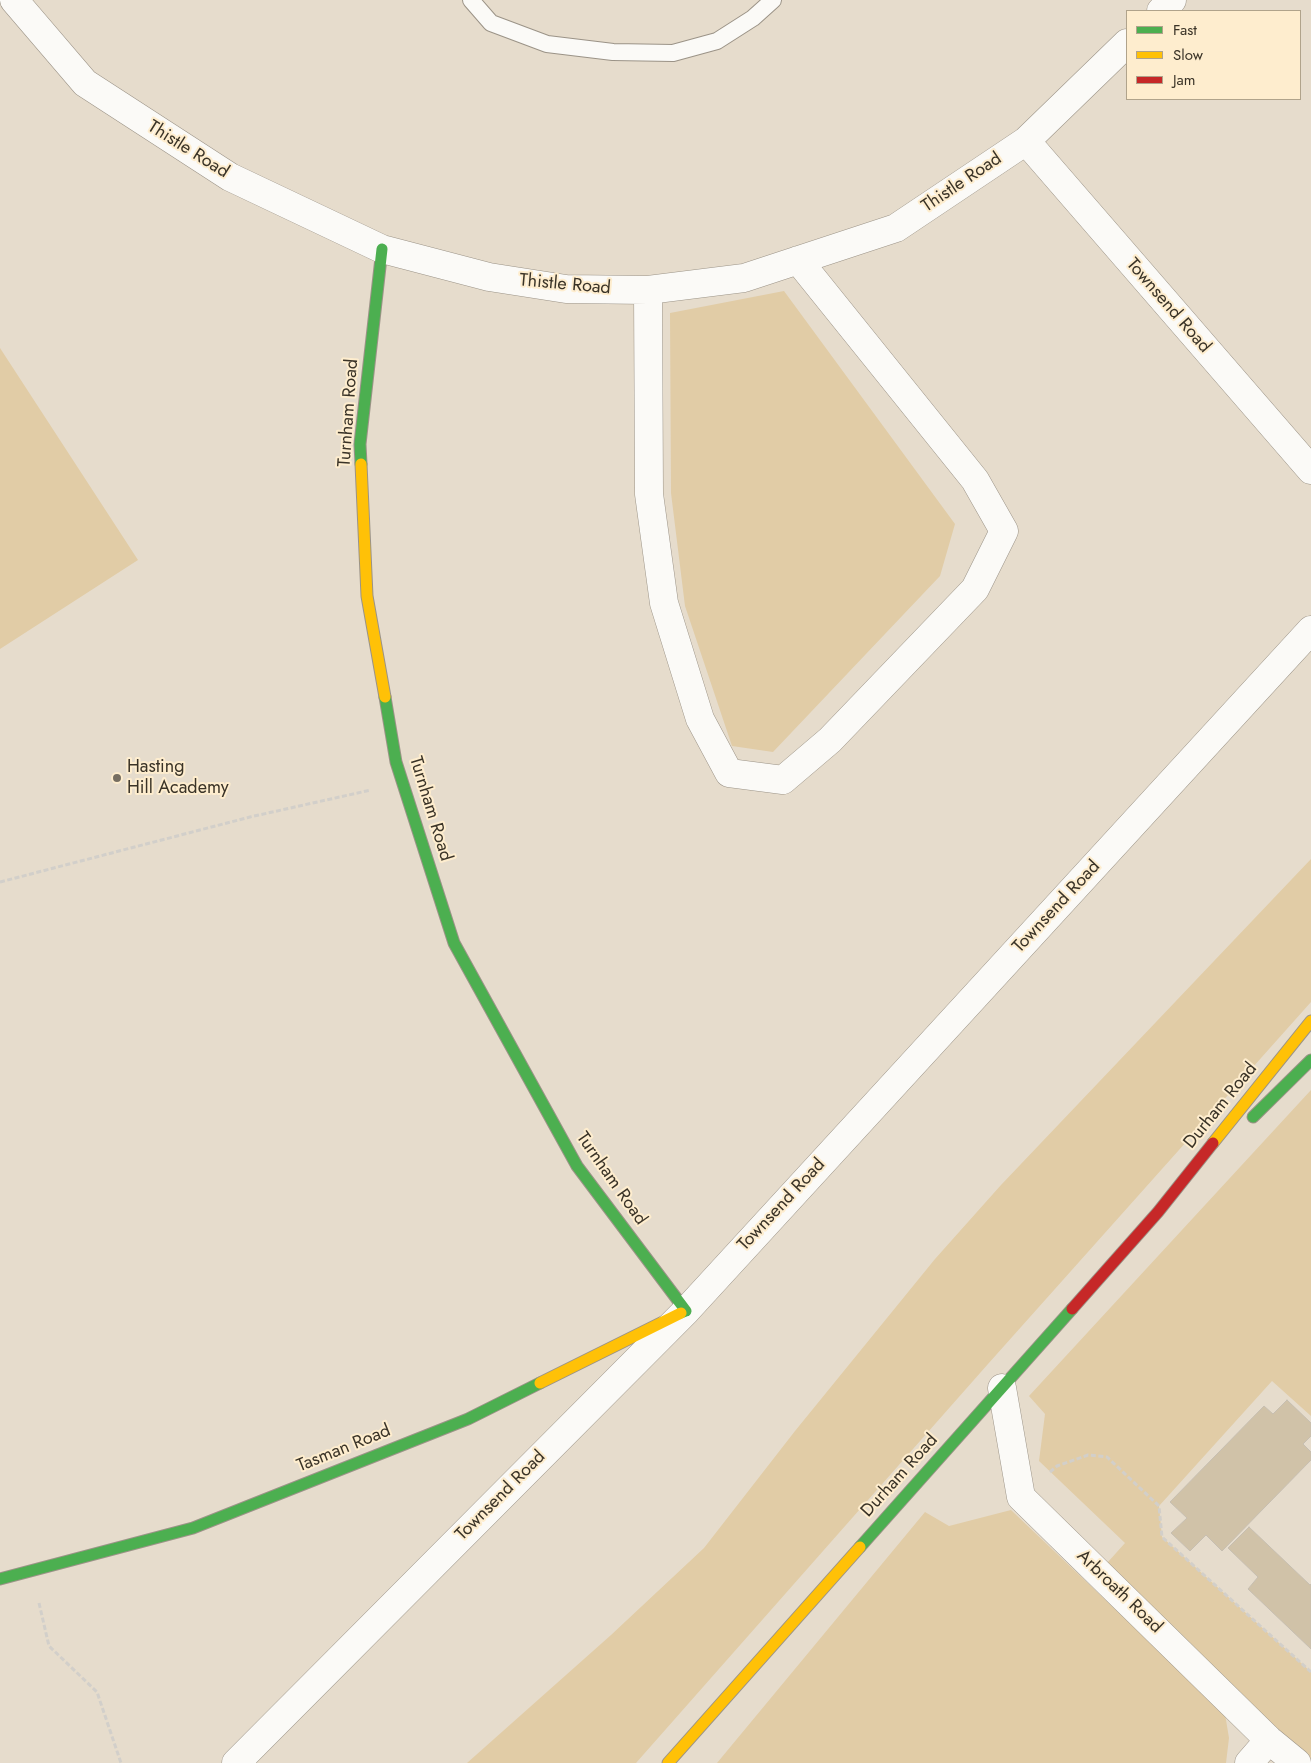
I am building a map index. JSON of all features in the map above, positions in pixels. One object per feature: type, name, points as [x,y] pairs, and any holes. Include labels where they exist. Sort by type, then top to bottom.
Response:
[{"type":"main road","name":"Turnham Road","points":[[382,249],[360,444],[367,596],[396,762],[454,943],[577,1166],[686,1311]]},
{"type":"main road","name":"Durham Road","points":[[668,1763],[1158,1212],[1311,1022]]},
{"type":"main road","name":"Durham Road","points":[[1248,1122],[1311,1060]]},
{"type":"main road","name":"Durham Road","points":[[1158,1212],[1228,1143]]},
{"type":"main road","name":"Tasman Road","points":[[0,1579],[193,1528],[468,1419],[686,1311]]},
{"type":"street","name":"Thistle Road","points":[[14,0],[85,83],[230,177],[382,249],[489,277],[566,289],[648,290],[744,278],[896,228],[1026,141],[1126,44]]},
{"type":"street","points":[[1161,10],[1172,0]]},
{"type":"street","name":"Townsend Road","points":[[1026,141],[1311,470]]},
{"type":"street","points":[[648,290],[649,494],[664,603],[700,718],[729,773],[783,780],[830,740],[975,589],[1004,531],[975,480],[798,260]]},
{"type":"street","name":"Townsend Road","points":[[236,1763],[686,1311],[1311,630]]},
{"type":"street","points":[[1002,1388],[1021,1497]]},
{"type":"street","name":"Arbroath Road","points":[[1021,1497],[1269,1740],[1297,1763]]},
{"type":"street","points":[[1249,1763],[1269,1740]]},
{"type":"lane","points":[[471,0],[491,24],[547,44],[613,52],[674,53],[717,41],[753,18],[773,0]]},
{"type":"path","points":[[0,882],[250,817],[403,783]]},
{"type":"path","points":[[1021,1497],[1057,1466],[1088,1455],[1107,1458],[1158,1506],[1162,1537],[1311,1672]]},
{"type":"path","points":[[38,1601],[49,1646],[97,1692],[121,1763]]},
{"type":"shaded area","points":[[784,291],[955,524],[940,576],[773,752],[732,746],[685,606],[671,493],[670,313]]},
{"type":"shaded area","points":[[0,348],[138,560],[0,649]]},
{"type":"shaded area","points":[[1311,859],[1311,1002],[636,1763],[467,1763],[611,1635],[704,1548],[795,1431],[935,1259],[1001,1185]]},
{"type":"shaded area","points":[[1311,1090],[1311,1416],[1272,1381],[1159,1506],[1162,1537],[1311,1672],[1311,1763],[1297,1763],[1099,1572],[1125,1543],[1039,1461],[1045,1414],[1029,1396]]},
{"type":"shaded area","points":[[1011,1510],[1225,1714],[1229,1738],[1226,1763],[717,1763],[925,1512],[949,1526]]},
{"type":"building","points":[[1287,1400],[1311,1423],[1311,1436],[1303,1444],[1311,1452],[1311,1460],[1222,1551],[1206,1535],[1190,1551],[1171,1533],[1187,1518],[1170,1502],[1264,1406],[1273,1414]]},
{"type":"building","points":[[1249,1527],[1311,1584],[1311,1649],[1248,1589],[1258,1577],[1228,1548]]},
{"type":"traffic: fast","points":[[361,464],[360,444],[382,249]]},
{"type":"traffic: fast","points":[[385,697],[396,762],[454,943],[577,1166],[686,1311],[681,1313]]},
{"type":"traffic: fast","points":[[1253,1117],[1311,1060]]},
{"type":"traffic: fast","points":[[860,1547],[1072,1309]]},
{"type":"traffic: fast","points":[[0,1579],[193,1528],[468,1419],[540,1383]]},
{"type":"traffic: slow","points":[[361,464],[367,596],[385,697]]},
{"type":"traffic: slow","points":[[1213,1143],[1311,1021]]},
{"type":"traffic: slow","points":[[540,1383],[681,1313]]},
{"type":"traffic: slow","points":[[668,1763],[860,1547]]},
{"type":"traffic: jam","points":[[1072,1309],[1158,1212],[1213,1143]]},
{"type":"place","name":"Hasting Hill Academy","points":[[117,778]]}]
